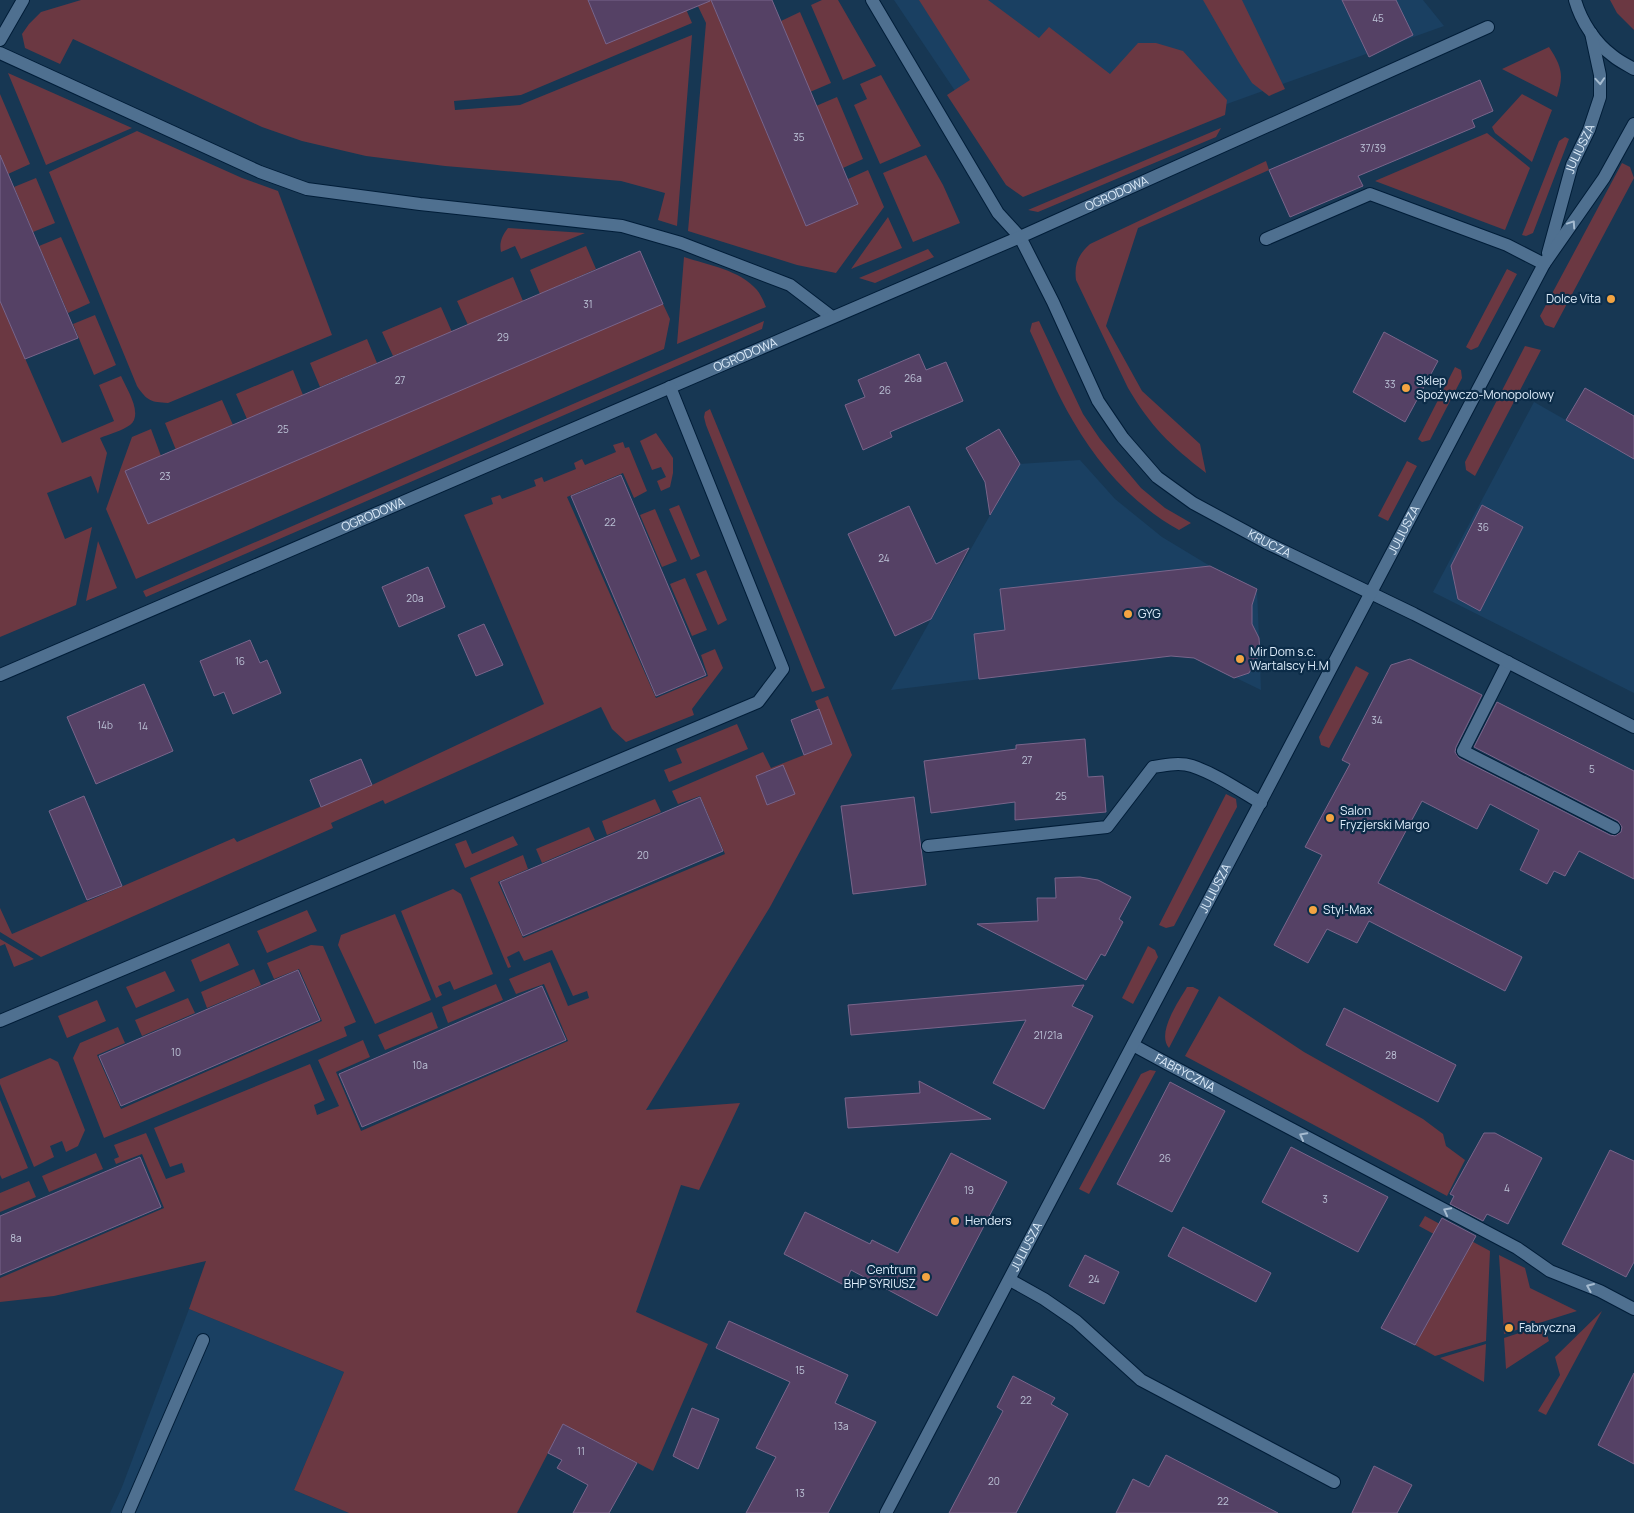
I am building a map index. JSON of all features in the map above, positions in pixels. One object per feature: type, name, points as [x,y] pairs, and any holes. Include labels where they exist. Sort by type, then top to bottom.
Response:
[{"type":"street","points":[[0,40],[23,0]]},
{"type":"street","name":"KRUCZA","points":[[872,0],[998,213],[1020,237],[1053,302],[1098,401],[1123,438],[1157,477],[1193,503],[1267,543],[1371,593],[1634,727]]},
{"type":"street","points":[[1575,0],[1578,12],[1591,33],[1613,56],[1634,69]]},
{"type":"street","name":"OGRODOWA","points":[[0,675],[1020,237],[1488,27]]},
{"type":"street","name":"JULIUSZA","points":[[1544,264],[1572,165],[1590,130],[1600,97],[1600,75],[1591,33]]},
{"type":"street","points":[[0,53],[260,172],[307,189],[420,204],[622,226],[680,243],[790,285],[832,317]]},
{"type":"street","name":"JULIUSZA","points":[[886,1513],[1544,264],[1604,178],[1634,124]]},
{"type":"street","points":[[1266,239],[1370,194],[1506,244],[1544,264]]},
{"type":"street","points":[[0,1021],[758,702],[783,669],[670,387]]},
{"type":"street","points":[[1508,662],[1463,751],[1614,828]]},
{"type":"street","points":[[928,846],[1107,827],[1153,767],[1171,764],[1191,765],[1222,780],[1261,803]]},
{"type":"street","name":"FABRYCZNA","points":[[1134,1045],[1517,1248],[1550,1271],[1600,1291],[1634,1309]]},
{"type":"street","points":[[1010,1280],[1076,1320],[1141,1380],[1334,1482]]},
{"type":"street","points":[[128,1513],[203,1340]]},
{"type":"shaded area","points":[[81,0],[588,0],[606,43],[682,0],[692,23],[521,95],[454,101],[455,110],[520,105],[692,35],[677,226],[658,220],[665,193],[621,181],[445,166],[366,156],[302,141],[262,127],[73,39],[60,64],[25,48],[22,34],[41,12]]},
{"type":"shaded area","points":[[695,0],[711,0],[806,225],[858,204],[848,179],[868,170],[884,207],[836,273],[797,265],[688,231],[706,23]]},
{"type":"shaded area","points":[[822,0],[838,0],[876,66],[843,80],[811,5]]},
{"type":"shaded area","points":[[894,0],[1423,0],[1444,26],[1015,180]]},
{"type":"shaded area","points":[[919,0],[988,0],[1039,38],[1049,27],[1110,74],[1138,43],[1156,43],[1183,51],[1227,100],[1225,115],[1023,197],[1006,185],[947,95],[970,80]]},
{"type":"shaded area","points":[[1203,0],[1242,0],[1285,89],[1269,96],[1252,83]]},
{"type":"shaded area","points":[[1610,0],[1634,0],[1634,30],[1617,13]]},
{"type":"shaded area","points":[[800,12],[831,83],[810,92],[781,21]]},
{"type":"shaded area","points":[[1549,47],[1557,60],[1561,77],[1557,97],[1502,69]]},
{"type":"shaded area","points":[[8,73],[132,128],[46,165]]},
{"type":"shaded area","points":[[881,75],[921,146],[880,164],[854,105],[867,99],[860,84]]},
{"type":"shaded area","points":[[0,94],[30,164],[8,174],[0,155]]},
{"type":"shaded area","points":[[1522,94],[1552,110],[1532,162],[1495,133],[1492,127]]},
{"type":"shaded area","points":[[837,97],[863,159],[843,168],[816,106]]},
{"type":"shaded area","points":[[1221,128],[1216,137],[1038,212],[1028,210]]},
{"type":"shaded area","points":[[137,131],[242,178],[278,191],[332,335],[168,403],[153,401],[144,395],[137,386],[49,172]]},
{"type":"shaded area","points":[[1487,133],[1530,168],[1505,230],[1375,181]]},
{"type":"shaded area","points":[[1565,137],[1569,139],[1533,233],[1526,236],[1522,235],[1559,141]]},
{"type":"shaded area","points":[[926,155],[943,185],[960,223],[913,242],[883,173]]},
{"type":"shaded area","points":[[1266,161],[1269,170],[1138,228],[1106,326],[1142,391],[1200,444],[1206,473],[1162,435],[1136,402],[1076,280],[1076,264],[1082,252],[1090,244]]},
{"type":"shaded area","points":[[1622,163],[1630,167],[1634,178],[1554,328],[1545,325],[1540,316]]},
{"type":"shaded area","points":[[36,178],[55,223],[33,232],[14,187]]},
{"type":"shaded area","points":[[888,217],[902,248],[851,269]]},
{"type":"shaded area","points":[[508,228],[585,233],[521,259],[515,246],[501,252],[500,245]]},
{"type":"shaded area","points":[[61,237],[90,303],[68,313],[39,246]]},
{"type":"shaded area","points":[[586,246],[596,269],[540,294],[530,270]]},
{"type":"shaded area","points":[[928,249],[934,257],[875,283],[859,278]]},
{"type":"shaded area","points":[[684,257],[723,269],[742,278],[757,290],[766,307],[677,344]]},
{"type":"shaded area","points":[[1507,269],[1517,274],[1478,347],[1471,350],[1466,347]]},
{"type":"shaded area","points":[[513,277],[523,301],[468,325],[457,301]]},
{"type":"shaded area","points":[[0,301],[62,443],[114,421],[99,385],[121,376],[133,401],[135,414],[134,420],[130,425],[100,438],[107,453],[98,494],[91,476],[47,493],[65,539],[92,527],[76,605],[0,637]]},
{"type":"shaded area","points":[[663,304],[670,319],[664,349],[136,579],[106,509],[132,437],[151,429],[161,456]]},
{"type":"shaded area","points":[[441,307],[452,332],[393,356],[382,332]]},
{"type":"shaded area","points":[[95,315],[116,365],[94,375],[73,324]]},
{"type":"shaded area","points":[[764,321],[762,329],[146,597],[143,591]]},
{"type":"shaded area","points":[[1039,321],[1083,414],[1100,439],[1141,488],[1165,508],[1191,523],[1179,530],[1147,509],[1119,483],[1094,454],[1061,399],[1030,331],[1032,323]]},
{"type":"shaded area","points":[[367,339],[377,363],[320,387],[310,363]]},
{"type":"shaded area","points":[[1525,346],[1541,350],[1475,476],[1466,470],[1465,462]]},
{"type":"shaded area","points":[[1455,367],[1461,370],[1462,378],[1430,440],[1422,442],[1418,439]]},
{"type":"shaded area","points":[[293,370],[303,395],[247,419],[236,394]]},
{"type":"shaded area","points":[[222,400],[233,425],[176,450],[165,423]]},
{"type":"shaded area","points":[[1534,402],[1634,459],[1634,693],[1433,592]]},
{"type":"shaded area","points":[[710,409],[825,688],[812,692],[706,425],[705,412]]},
{"type":"shaded area","points":[[656,433],[673,458],[673,473],[670,487],[661,491],[657,481],[666,477],[661,467],[652,470],[640,441]]},
{"type":"shaded area","points":[[623,442],[625,448],[629,447],[647,491],[634,498],[623,473],[567,497],[656,698],[708,676],[701,655],[715,649],[723,668],[692,709],[694,715],[626,742],[612,729],[601,707],[385,804],[383,800],[331,823],[333,828],[41,957],[0,932],[0,908],[12,934],[234,838],[237,842],[372,785],[544,704],[464,515],[493,504],[491,498],[500,495],[502,499],[536,486],[534,480],[542,477],[544,482],[576,469],[574,463],[582,459],[585,465],[616,452],[613,445]]},
{"type":"shaded area","points":[[1080,460],[1115,499],[1162,537],[1210,566],[1257,589],[1261,690],[1195,658],[1171,656],[891,690],[1019,464]]},
{"type":"shaded area","points":[[1407,461],[1417,466],[1388,521],[1378,516]]},
{"type":"shaded area","points":[[679,505],[700,556],[691,560],[669,509]]},
{"type":"shaded area","points":[[655,509],[677,561],[662,567],[640,515]]},
{"type":"shaded area","points":[[98,541],[117,588],[86,601]]},
{"type":"shaded area","points":[[706,570],[727,620],[718,625],[696,574]]},
{"type":"shaded area","points":[[685,578],[707,630],[692,636],[670,584]]},
{"type":"shaded area","points":[[1356,666],[1369,673],[1329,748],[1321,745],[1319,737]]},
{"type":"shaded area","points":[[828,696],[852,755],[770,907],[646,1110],[740,1103],[699,1190],[681,1185],[636,1312],[708,1344],[653,1471],[563,1424],[517,1513],[349,1513],[294,1490],[344,1372],[189,1309],[206,1261],[54,1296],[0,1302],[0,1278],[164,1208],[142,1154],[116,1164],[114,1159],[119,1157],[114,1145],[146,1133],[166,1179],[185,1172],[182,1163],[170,1167],[154,1128],[310,1064],[325,1100],[314,1105],[317,1115],[339,1106],[318,1060],[363,1040],[370,1057],[336,1072],[361,1131],[568,1041],[544,984],[516,994],[509,979],[550,962],[568,1006],[589,998],[587,991],[573,996],[552,950],[524,961],[519,951],[507,957],[511,967],[508,968],[470,878],[523,855],[528,869],[498,882],[523,938],[725,854],[700,796],[678,804],[672,791],[763,752],[771,768],[832,744],[815,701]]},
{"type":"shaded area","points":[[737,724],[748,749],[669,782],[664,770],[682,763],[676,749]]},
{"type":"shaded area","points":[[1226,794],[1236,799],[1237,807],[1174,926],[1166,928],[1159,925]]},
{"type":"shaded area","points":[[655,799],[661,812],[607,835],[602,821]]},
{"type":"shaded area","points":[[589,827],[595,840],[542,863],[536,849]]},
{"type":"shaded area","points":[[513,836],[518,845],[465,868],[455,844],[466,840],[472,854]]},
{"type":"shaded area","points":[[453,889],[461,894],[493,974],[454,990],[450,981],[438,986],[442,995],[436,998],[401,911]]},
{"type":"shaded area","points":[[307,910],[317,931],[267,953],[257,931]]},
{"type":"shaded area","points":[[395,914],[431,1000],[375,1024],[338,945],[341,935]]},
{"type":"shaded area","points":[[0,939],[34,959],[14,967],[5,944],[0,946]]},
{"type":"shaded area","points":[[229,943],[239,965],[200,982],[191,960]]},
{"type":"shaded area","points":[[311,945],[323,946],[356,1022],[344,1027],[347,1036],[104,1138],[73,1058],[80,1043],[118,1027],[125,1043],[97,1055],[121,1109],[322,1021],[299,969],[274,979],[267,963]]},
{"type":"shaded area","points":[[1148,946],[1155,950],[1158,957],[1133,1004],[1122,998]]},
{"type":"shaded area","points":[[254,969],[261,985],[207,1008],[201,992]]},
{"type":"shaded area","points":[[165,971],[175,991],[136,1008],[126,987]]},
{"type":"shaded area","points":[[496,984],[503,1000],[448,1023],[442,1007]]},
{"type":"shaded area","points":[[1187,987],[1199,990],[1169,1048],[1165,1034],[1167,1026],[1174,1008]]},
{"type":"shaded area","points":[[1219,996],[1304,1052],[1423,1119],[1443,1134],[1446,1146],[1465,1160],[1447,1196],[1185,1056]]},
{"type":"shaded area","points":[[188,998],[195,1013],[142,1036],[135,1020]]},
{"type":"shaded area","points":[[97,1000],[106,1021],[67,1038],[58,1016]]},
{"type":"shaded area","points":[[432,1012],[438,1028],[385,1050],[378,1035]]},
{"type":"shaded area","points":[[50,1058],[58,1062],[85,1130],[78,1146],[66,1152],[62,1141],[50,1146],[54,1157],[34,1167],[0,1084],[0,1079]]},
{"type":"shaded area","points":[[1150,1070],[1156,1071],[1089,1194],[1079,1189],[1141,1074]]},
{"type":"shaded area","points":[[0,1100],[28,1168],[2,1179],[0,1175]]},
{"type":"shaded area","points":[[96,1153],[103,1169],[49,1192],[42,1176]]},
{"type":"shaded area","points":[[29,1181],[36,1197],[0,1212],[0,1193]]},
{"type":"shaded area","points":[[1425,1216],[1490,1251],[1486,1341],[1435,1356],[1415,1345],[1467,1252],[1419,1226]]},
{"type":"shaded area","points":[[1499,1255],[1525,1268],[1530,1288],[1577,1311],[1504,1334]]},
{"type":"shaded area","points":[[189,1309],[344,1372],[294,1490],[349,1513],[110,1513],[122,1487]]},
{"type":"shaded area","points":[[1602,1311],[1546,1415],[1538,1411],[1560,1375],[1555,1357]]},
{"type":"shaded area","points":[[1544,1325],[1549,1341],[1506,1369],[1504,1338]]},
{"type":"shaded area","points":[[1486,1344],[1484,1382],[1440,1358]]},
{"type":"building","points":[[588,0],[710,0],[710,1],[606,44]]},
{"type":"building","points":[[711,0],[772,0],[858,204],[806,226]]},
{"type":"building","points":[[1342,0],[1396,0],[1413,35],[1369,57]]},
{"type":"building","points":[[1480,80],[1493,111],[1472,120],[1475,127],[1358,176],[1363,186],[1290,217],[1269,170]]},
{"type":"building","points":[[0,155],[78,338],[25,359],[0,301]]},
{"type":"building","points":[[640,251],[663,304],[148,524],[125,471]]},
{"type":"building","points":[[1384,332],[1438,361],[1405,422],[1353,392]]},
{"type":"building","points":[[919,354],[926,370],[946,362],[963,401],[890,432],[892,437],[863,450],[845,405],[865,397],[858,380]]},
{"type":"building","points":[[1585,388],[1634,416],[1634,459],[1566,420]]},
{"type":"building","points":[[999,429],[1020,464],[990,515],[985,482],[966,448]]},
{"type":"building","points":[[621,475],[706,675],[656,696],[571,496]]},
{"type":"building","points":[[1482,505],[1523,527],[1480,611],[1458,599],[1451,566]]},
{"type":"building","points":[[909,506],[936,564],[969,548],[931,619],[895,636],[848,534]]},
{"type":"building","name":"GYG","points":[[1210,566],[1257,589],[1252,605],[1252,624],[1259,638],[1260,653],[1249,673],[1234,678],[1194,658],[1171,656],[979,679],[974,634],[1005,630],[1000,589]]},
{"type":"building","points":[[428,567],[445,607],[399,627],[382,587]]},
{"type":"building","points":[[484,624],[503,665],[476,676],[458,635]]},
{"type":"building","points":[[250,640],[260,663],[267,660],[281,693],[233,714],[224,692],[214,696],[200,661]]},
{"type":"building","points":[[1410,659],[1482,695],[1456,747],[1455,752],[1459,758],[1610,835],[1615,836],[1621,832],[1622,827],[1618,821],[1474,747],[1497,702],[1634,771],[1634,879],[1579,851],[1565,876],[1554,871],[1547,884],[1520,870],[1539,830],[1490,804],[1477,829],[1422,801],[1378,883],[1522,957],[1505,991],[1369,921],[1357,943],[1327,929],[1308,963],[1274,945],[1322,855],[1305,847],[1350,764],[1342,760],[1391,665]]},
{"type":"building","points":[[144,684],[173,751],[96,784],[67,717]]},
{"type":"building","points":[[819,709],[832,744],[804,755],[791,720]]},
{"type":"building","points":[[1085,739],[1088,777],[1103,776],[1106,812],[1015,820],[1015,802],[931,813],[924,761],[1016,749],[1016,745]]},
{"type":"building","points":[[361,759],[372,785],[321,807],[310,780]]},
{"type":"building","points":[[783,765],[795,794],[767,805],[756,776]]},
{"type":"building","points":[[84,796],[122,886],[87,900],[49,811]]},
{"type":"building","points":[[700,797],[723,851],[523,936],[500,882]]},
{"type":"building","points":[[914,797],[926,885],[853,894],[841,806]]},
{"type":"building","points":[[1080,877],[1098,880],[1131,897],[1119,919],[1123,922],[1105,956],[1101,954],[1086,980],[977,924],[1038,921],[1037,898],[1056,898],[1055,878]]},
{"type":"building","points":[[298,970],[320,1020],[121,1106],[99,1056]]},
{"type":"building","points":[[1084,985],[1072,1006],[1093,1016],[1044,1109],[993,1083],[1026,1020],[851,1035],[848,1005]]},
{"type":"building","points":[[542,986],[566,1040],[362,1127],[339,1074]]},
{"type":"building","points":[[1344,1008],[1456,1065],[1438,1102],[1326,1045]]},
{"type":"building","points":[[919,1081],[991,1119],[848,1128],[845,1098],[920,1093]]},
{"type":"building","points":[[1170,1082],[1225,1111],[1172,1212],[1117,1184]]},
{"type":"building","points":[[1484,1133],[1495,1133],[1542,1158],[1508,1224],[1487,1214],[1483,1221],[1450,1204],[1454,1196],[1450,1194]]},
{"type":"building","points":[[1291,1147],[1388,1197],[1358,1252],[1262,1202]]},
{"type":"building","points":[[1610,1150],[1634,1161],[1634,1262],[1626,1277],[1562,1244]]},
{"type":"building","points":[[951,1153],[1007,1182],[937,1316],[851,1270],[844,1285],[784,1254],[805,1212],[870,1244],[872,1240],[898,1253]]},
{"type":"building","points":[[140,1157],[161,1207],[0,1275],[0,1216]]},
{"type":"building","points":[[1442,1218],[1476,1236],[1415,1345],[1381,1328]]},
{"type":"building","points":[[1183,1227],[1271,1273],[1256,1302],[1168,1256]]},
{"type":"building","points":[[1085,1255],[1119,1272],[1104,1304],[1069,1286]]},
{"type":"building","points":[[729,1321],[848,1375],[835,1403],[876,1422],[828,1513],[746,1513],[776,1457],[756,1448],[790,1382],[716,1348]]},
{"type":"building","points":[[1634,1373],[1634,1464],[1598,1445]]},
{"type":"building","points":[[1013,1376],[1055,1398],[1051,1404],[1068,1414],[1016,1513],[949,1513],[1003,1411],[997,1407]]},
{"type":"building","points":[[692,1408],[719,1419],[698,1469],[673,1456]]},
{"type":"building","points":[[563,1424],[637,1463],[609,1513],[573,1513],[588,1485],[557,1468],[562,1460],[548,1453]]},
{"type":"building","points":[[1166,1455],[1278,1513],[1116,1513],[1133,1479],[1149,1487]]},
{"type":"building","points":[[1374,1466],[1412,1485],[1397,1513],[1352,1513]]},
{"type":"place","name":"Dolce Vita","points":[[1611,299]]},
{"type":"place","name":"Sklep Spożywczo-Monopolowy","points":[[1406,388]]},
{"type":"place","name":"GYG","points":[[1128,614]]},
{"type":"place","name":"Mir Dom s.c. Wartalscy H.M","points":[[1240,659]]},
{"type":"place","name":"Salon Fryzjerski Margo","points":[[1330,818]]},
{"type":"place","name":"Styl-Max","points":[[1313,910]]},
{"type":"place","name":"Henders","points":[[955,1221]]},
{"type":"place","name":"Centrum BHP SYRIUSZ","points":[[926,1277]]},
{"type":"place","name":"Fabryczna","points":[[1509,1328]]}]
